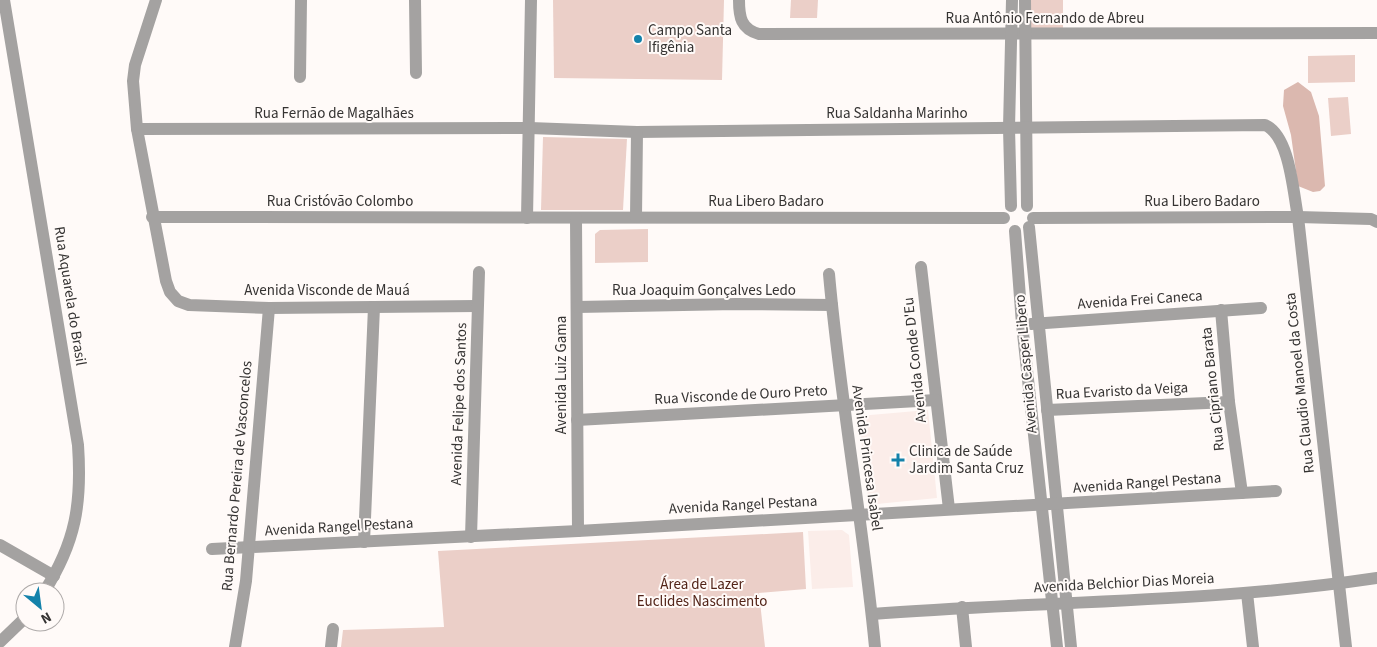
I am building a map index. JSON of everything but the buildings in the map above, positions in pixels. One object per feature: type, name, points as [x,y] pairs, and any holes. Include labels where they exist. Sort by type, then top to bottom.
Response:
[{"type":"street","points":[[152,217],[137,129],[132,81],[135,65],[156,0]]},
{"type":"street","points":[[300,77],[301,0]]},
{"type":"street","points":[[415,0],[416,73]]},
{"type":"street","points":[[527,218],[531,0]]},
{"type":"street","name":"Rua Antônio Fernando de Abreu","points":[[739,0],[739,14],[742,23],[748,31],[758,34],[1377,33]]},
{"type":"street","points":[[1012,0],[1018,34],[1026,128],[1027,206]]},
{"type":"street","points":[[1011,206],[1020,203],[1027,206],[1031,211],[1031,223],[1024,231],[1015,232],[1007,226],[1004,218],[1011,206],[1009,128],[1018,34],[1025,0]]},
{"type":"street","name":"Rua Aquarela do Brasil","points":[[3,4],[78,445],[81,484],[76,522],[50,582]]},
{"type":"street","name":"Rua Saldanha Marinho","points":[[530,128],[637,132],[1265,125]]},
{"type":"street","name":"Rua Claudio Manoel da Costa","points":[[1265,125],[1273,129],[1284,147],[1298,217],[1346,647]]},
{"type":"street","name":"Rua Fernão de Magalhães","points":[[137,129],[530,128]]},
{"type":"street","points":[[636,218],[637,132]]},
{"type":"street","name":"Rua Cristóvão Colombo","points":[[152,217],[527,218]]},
{"type":"street","name":"Avenida Visconde de Mauá","points":[[152,217],[170,292],[178,301],[189,305],[269,308],[477,306]]},
{"type":"street","name":"Rua Libero Badaro","points":[[1031,223],[1298,217],[1374,220]]},
{"type":"street","name":"Rua Libero Badaro","points":[[527,218],[1004,218]]},
{"type":"street","name":"Avenida Luiz Gama","points":[[576,218],[578,531]]},
{"type":"street","name":"Avenida Casper Libero","points":[[1031,223],[1047,410],[1072,647]]},
{"type":"street","name":"Avenida Casper Libero","points":[[1015,232],[1022,324],[1058,647]]},
{"type":"street","name":"Avenida Conde D'Eu","points":[[921,267],[949,509]]},
{"type":"street","name":"Avenida Felipe dos Santos","points":[[471,537],[479,272]]},
{"type":"street","name":"Avenida Princesa Isabel","points":[[829,274],[842,405],[861,514],[874,647]]},
{"type":"street","name":"Rua Joaquim Gonçalves Ledo","points":[[577,307],[736,304],[832,305]]},
{"type":"street","points":[[364,542],[374,307]]},
{"type":"street","name":"Rua Bernardo Pereira de Vasconcelos","points":[[235,647],[246,581],[269,308]]},
{"type":"street","name":"Avenida Frei Caneca","points":[[1022,324],[1261,308]]},
{"type":"street","name":"Rua Cipriano Barata","points":[[1221,310],[1229,402],[1242,493]]},
{"type":"street","name":"Rua Visconde de Ouro Preto","points":[[577,420],[936,400]]},
{"type":"street","name":"Rua Evaristo da Veiga","points":[[1047,410],[1229,402]]},
{"type":"street","name":"Avenida Rangel Pestana","points":[[212,549],[471,537],[1276,491]]},
{"type":"street","points":[[0,545],[54,576]]},
{"type":"street","name":"Avenida Belchior Dias Moreia","points":[[872,614],[962,607],[1247,593],[1377,578]]},
{"type":"street","points":[[1247,593],[1253,647]]},
{"type":"street","points":[[962,607],[966,647]]},
{"type":"street","points":[[0,642],[15,628]]},
{"type":"street","points":[[331,647],[333,629]]},
{"type":"shaded area","points":[[1298,82],[1311,92],[1319,116],[1325,186],[1320,191],[1313,192],[1298,186],[1291,135],[1283,106],[1284,90]]},
{"type":"shaded area","name":"Clinica de Saúde Jardim Santa Cruz","points":[[928,410],[937,498],[877,504],[872,502],[868,498],[859,421],[870,415]]},
{"type":"shaded area","points":[[842,530],[849,535],[853,587],[812,589],[808,531]]},
{"type":"green space","name":"Campo Santa Ifigênia","points":[[553,0],[724,0],[722,80],[554,78]]},
{"type":"green space","points":[[791,0],[818,0],[817,18],[790,18]]},
{"type":"green space","points":[[1027,0],[1063,0],[1063,34],[1026,33]]},
{"type":"green space","points":[[1355,55],[1355,82],[1308,83],[1308,56]]},
{"type":"green space","points":[[1348,97],[1351,134],[1331,136],[1328,98]]},
{"type":"green space","points":[[543,137],[627,139],[623,210],[541,210]]},
{"type":"green space","points":[[648,229],[648,262],[595,263],[595,234],[600,230]]},
{"type":"green space","name":"Área de Lazer Euclides Nascimento","points":[[803,532],[806,589],[759,593],[765,647],[341,647],[343,630],[444,627],[438,551]]},
{"type":"place","name":"Campo Santa Ifigênia","points":[[638,39]]},
{"type":"place","name":"Clinica de Saúde Jardim Santa Cruz","points":[[898,460]]}]
